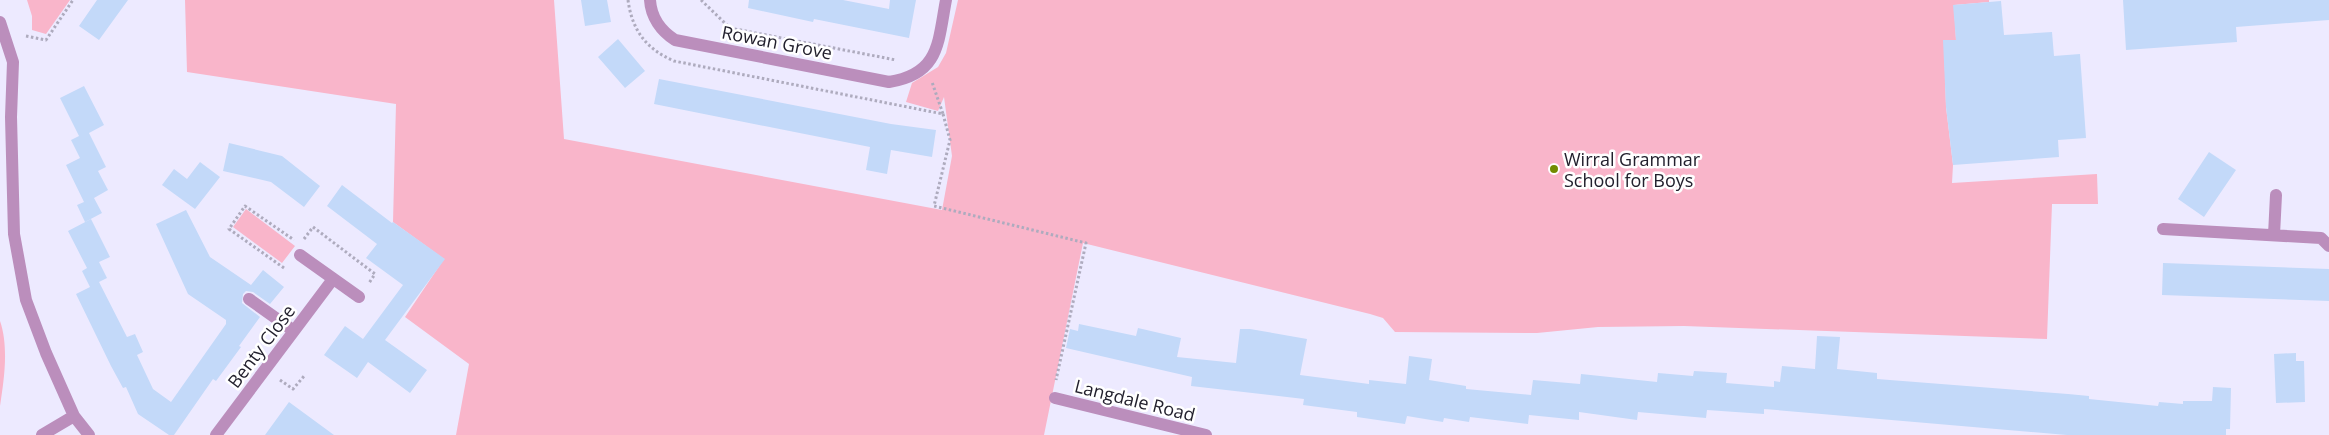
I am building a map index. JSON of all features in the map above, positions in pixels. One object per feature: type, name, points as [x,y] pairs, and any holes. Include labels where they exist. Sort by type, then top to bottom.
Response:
[{"type":"street","name":"Rowan Grove","points":[[650,0],[653,14],[663,32],[675,40],[889,82],[900,80],[918,71],[931,61],[937,45],[946,0]]},
{"type":"street","points":[[0,22],[13,62],[11,117],[14,234],[26,300],[46,353],[74,416],[89,435]]},
{"type":"street","points":[[2274,235],[2276,195]]},
{"type":"street","points":[[2163,229],[2321,238],[2329,246]]},
{"type":"street","points":[[300,250],[333,279],[360,297]]},
{"type":"street","name":"Benty Close","points":[[216,435],[333,279]]},
{"type":"street","points":[[249,299],[294,332]]},
{"type":"street","name":"Langdale Road","points":[[1055,398],[1176,432],[1206,435]]},
{"type":"street","points":[[42,435],[74,416]]},
{"type":"path","points":[[26,36],[46,40],[74,0]]},
{"type":"path","points":[[701,0],[730,28],[897,60]]},
{"type":"path","points":[[943,114],[950,140],[934,206],[1086,243],[1052,398],[1055,398]]},
{"type":"path","points":[[284,268],[230,229],[245,206],[300,250]]},
{"type":"shaded area","points":[[27,0],[70,0],[46,34],[32,30],[32,16]]},
{"type":"shaded area","points":[[185,0],[554,0],[564,139],[942,210],[952,156],[944,97],[938,111],[906,102],[912,83],[938,67],[946,53],[958,0],[1989,0],[1989,2],[1954,5],[1956,40],[1944,40],[1946,107],[1953,165],[1952,183],[2097,174],[2098,204],[2052,204],[2047,339],[1684,326],[1598,327],[1537,333],[1395,332],[1383,318],[1370,314],[1083,243],[1044,435],[456,435],[469,364],[405,317],[444,259],[393,222],[396,104],[187,72]]},
{"type":"shaded area","points":[[246,209],[295,246],[282,263],[233,227]]},
{"type":"shaded area","points":[[0,321],[5,352],[0,406]]},
{"type":"building","points":[[97,0],[128,0],[99,40],[79,26]]},
{"type":"building","points":[[581,0],[607,0],[611,22],[585,26]]},
{"type":"building","points":[[749,0],[843,0],[889,9],[890,0],[916,0],[909,38],[814,19],[813,22],[748,8]]},
{"type":"building","points":[[2123,0],[2329,0],[2329,20],[2236,27],[2237,42],[2126,50]]},
{"type":"building","points":[[2001,1],[2004,35],[2052,32],[2054,56],[2080,54],[2086,138],[2058,140],[2059,157],[1953,165],[1946,107],[1943,40],[1956,40],[1953,5]]},
{"type":"building","points":[[618,39],[645,71],[625,88],[598,57]]},
{"type":"building","points":[[659,79],[891,124],[936,130],[932,157],[891,150],[887,174],[866,170],[870,147],[654,104]]},
{"type":"building","points":[[84,86],[104,125],[89,133],[106,167],[98,171],[108,190],[94,198],[102,213],[85,222],[77,205],[84,202],[66,165],[80,158],[71,140],[79,136],[60,98]]},
{"type":"building","points":[[229,143],[282,156],[320,186],[304,207],[271,182],[223,171]]},
{"type":"building","points":[[2209,152],[2236,170],[2204,217],[2178,199]]},
{"type":"building","points":[[200,162],[220,177],[195,209],[162,185],[174,169],[187,179]]},
{"type":"building","points":[[342,185],[392,223],[445,259],[385,340],[427,370],[410,393],[368,362],[357,378],[324,355],[345,326],[363,339],[403,285],[366,258],[377,244],[327,206]]},
{"type":"building","points":[[186,210],[210,257],[251,285],[263,270],[284,287],[270,304],[253,292],[246,291],[243,294],[242,303],[260,317],[216,381],[213,379],[174,435],[169,435],[138,414],[126,387],[123,388],[111,366],[76,294],[90,287],[82,271],[87,268],[68,231],[91,219],[110,257],[99,262],[107,278],[99,282],[127,337],[135,334],[143,352],[137,355],[153,389],[171,402],[226,324],[226,320],[188,294],[156,224]]},
{"type":"building","points":[[2163,263],[2329,269],[2329,301],[2162,295]]},
{"type":"building","points":[[1079,324],[1136,336],[1138,328],[1181,338],[1177,357],[1236,363],[1240,329],[1250,329],[1307,339],[1300,375],[1369,384],[1369,380],[1406,384],[1409,356],[1432,359],[1429,380],[1466,386],[1466,389],[1531,395],[1533,380],[1580,384],[1581,374],[1657,382],[1658,373],[1693,376],[1694,371],[1727,373],[1726,383],[1774,387],[1774,381],[1780,382],[1782,366],[1815,369],[1817,336],[1840,337],[1837,369],[1877,373],[1877,379],[2089,396],[2089,399],[2158,406],[2159,402],[2183,404],[2183,401],[2212,401],[2213,387],[2231,388],[2230,429],[2226,429],[2226,435],[2067,435],[1764,409],[1764,414],[1707,410],[1706,418],[1638,412],[1637,420],[1579,412],[1579,420],[1529,415],[1528,424],[1470,417],[1469,422],[1444,418],[1443,422],[1407,416],[1405,424],[1357,417],[1357,412],[1303,405],[1304,399],[1191,386],[1192,377],[1066,348],[1070,329],[1078,331]]},
{"type":"building","points":[[2296,353],[2296,361],[2304,361],[2305,402],[2276,403],[2274,354]]},
{"type":"building","points":[[289,402],[334,435],[265,435]]},
{"type":"place","name":"Wirral Grammar School for Boys","points":[[1554,169]]}]
